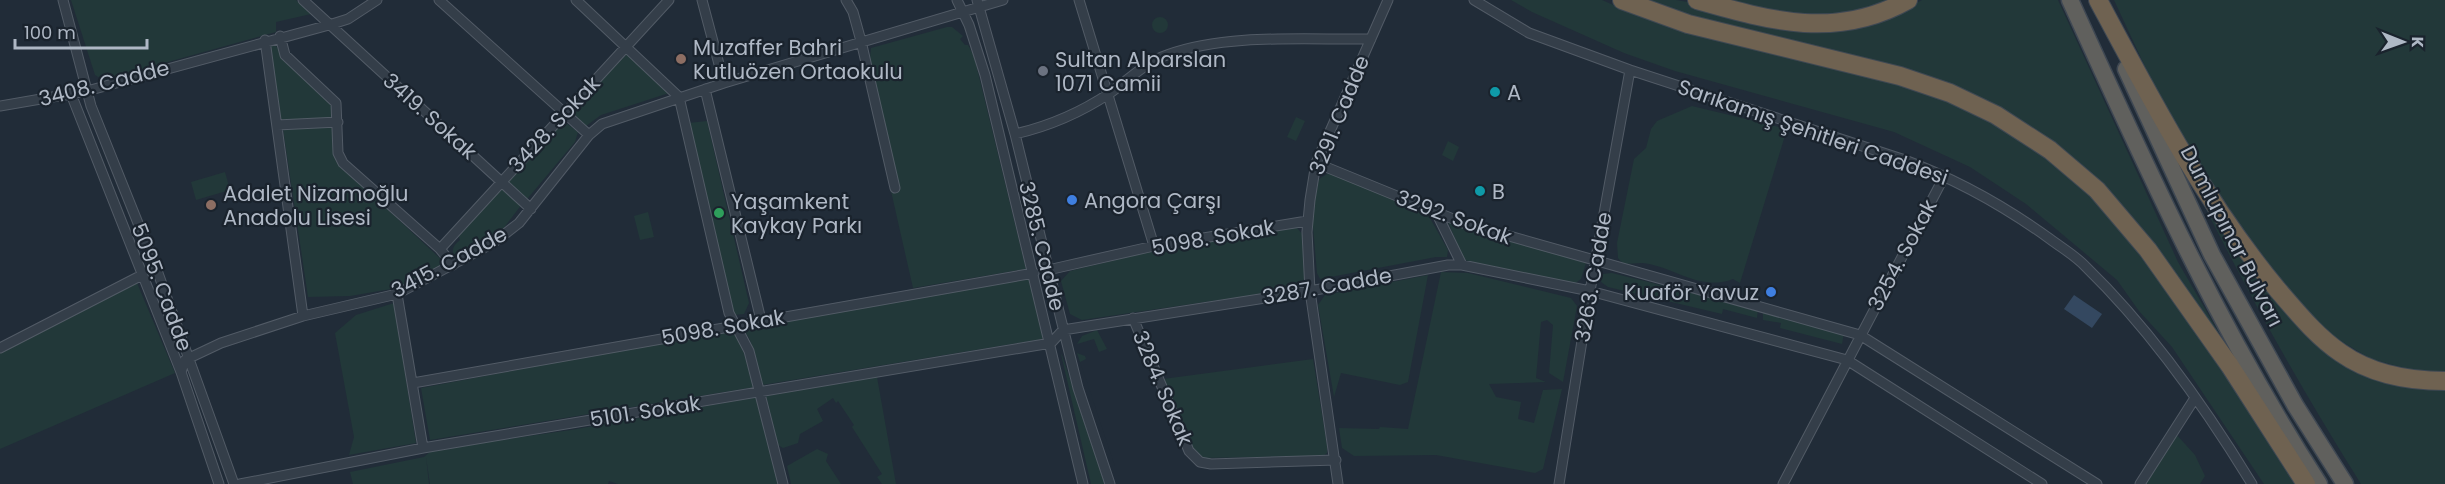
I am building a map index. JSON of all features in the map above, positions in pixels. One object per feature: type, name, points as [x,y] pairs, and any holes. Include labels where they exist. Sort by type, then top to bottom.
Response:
[{"type":"highway","points":[[1622,0],[1688,24],[1900,76],[1950,93],[1996,115],[2035,139],[2082,176],[2134,233],[2230,366],[2306,484]]},
{"type":"highway","points":[[1697,0],[1785,21],[1832,24],[1867,19],[1908,0]]},
{"type":"highway","points":[[2070,0],[2192,261],[2253,375],[2319,484]]},
{"type":"highway","points":[[2096,0],[2196,177],[2253,261],[2305,322],[2342,354],[2363,364],[2401,377],[2445,381]]},
{"type":"highway","name":"Dumlupınar Bulvarı","points":[[2096,0],[2212,255],[2295,405],[2345,484]]},
{"type":"street","name":"5095. Cadde","points":[[63,0],[87,91],[190,358],[234,484]]},
{"type":"street","name":"3419. Sokak","points":[[303,0],[531,208]]},
{"type":"street","name":"3408. Cadde","points":[[0,106],[87,91],[265,40],[329,25],[348,19],[377,0]]},
{"type":"street","points":[[439,0],[589,135]]},
{"type":"street","points":[[576,0],[679,98],[729,313],[745,341],[783,484]]},
{"type":"street","name":"3428. Sokak","points":[[440,249],[501,180],[669,0]]},
{"type":"street","points":[[702,0],[724,83]]},
{"type":"street","points":[[846,0],[853,12],[861,41],[896,188]]},
{"type":"street","name":"3285. Cadde","points":[[957,0],[964,12],[985,75],[1083,484]]},
{"type":"street","name":"3415. Cadde","points":[[190,358],[221,344],[303,316],[397,294],[453,265],[504,236],[531,208],[589,135],[602,124],[724,83],[964,12],[979,3],[1002,0]]},
{"type":"street","points":[[1079,0],[1154,246]]},
{"type":"street","name":"3291. Cadde","points":[[1338,484],[1310,291],[1307,221],[1316,163],[1388,0]]},
{"type":"street","name":"Sarıkamış Şehitleri Caddesi","points":[[1474,0],[1529,33],[1630,70],[1945,175],[2014,212],[2085,265],[2140,325],[2217,427],[2252,484]]},
{"type":"street","name":"3285. Cadde","points":[[979,3],[1015,134],[1078,388],[1110,484]]},
{"type":"street","points":[[280,36],[285,55],[336,104],[338,153],[343,163],[440,249],[453,265]]},
{"type":"street","points":[[1015,134],[1047,127],[1109,93],[1165,55],[1189,48],[1240,42],[1371,39]]},
{"type":"street","points":[[265,40],[303,316]]},
{"type":"street","name":"3263. Cadde","points":[[1559,484],[1590,291],[1630,70]]},
{"type":"street","points":[[705,89],[761,320]]},
{"type":"street","name":"5095. Cadde","points":[[71,94],[181,372],[219,484]]},
{"type":"street","points":[[277,125],[338,122]]},
{"type":"street","name":"3292. Sokak","points":[[1316,163],[1437,214],[1595,262],[1860,335],[2097,484]]},
{"type":"street","name":"3254. Sokak","points":[[1783,484],[1945,175]]},
{"type":"street","points":[[1437,214],[1462,265]]},
{"type":"street","name":"5098. Sokak","points":[[1048,270],[1154,246],[1307,221]]},
{"type":"street","name":"3287. Cadde","points":[[1063,330],[1310,291],[1433,267],[1462,265],[1590,291],[1847,360],[1930,410],[2042,484]]},
{"type":"street","name":"5098. Sokak","points":[[413,383],[1034,273]]},
{"type":"street","points":[[0,348],[142,275]]},
{"type":"street","points":[[397,294],[423,448]]},
{"type":"street","name":"3284. Sokak","points":[[1133,318],[1189,451],[1196,460],[1211,464],[1336,460]]},
{"type":"street","points":[[1051,343],[1063,330]]},
{"type":"street","name":"5101. Sokak","points":[[240,484],[423,448],[1051,343]]},
{"type":"street","points":[[181,372],[184,362],[190,358]]},
{"type":"street","points":[[2140,484],[2195,398]]},
{"type":"green space","points":[[71,0],[296,0],[311,14],[276,22],[276,32],[103,80],[95,75]]},
{"type":"green space","points":[[1511,0],[1602,0],[1627,11],[1918,89],[1971,111],[2026,143],[2075,182],[2119,226],[2159,274],[2196,325],[2298,484],[2264,484],[2172,347],[2139,311],[2117,280],[2026,204],[1970,167],[1894,132],[1675,71],[1624,53],[1532,12]]},
{"type":"green space","points":[[1644,0],[1676,0],[1847,29],[1864,27],[1893,16],[1922,0],[2058,0],[2178,262],[2219,333],[2218,337],[2131,216],[2093,176],[2033,129]]},
{"type":"green space","points":[[1728,0],[1891,0],[1848,13],[1810,15],[1771,10]]},
{"type":"green space","points":[[2114,0],[2445,0],[2445,371],[2416,371],[2371,359],[2329,334],[2304,309],[2235,224],[2168,116]]},
{"type":"green space","points":[[1160,17],[1168,25],[1160,33],[1152,25]]},
{"type":"green space","points":[[952,27],[963,36],[960,39],[968,45],[974,56],[1026,269],[913,288],[891,191],[900,190],[870,58],[871,48]]},
{"type":"green space","points":[[273,43],[332,105],[335,118],[281,120],[269,45]]},
{"type":"green space","points":[[628,53],[669,93],[601,115],[586,126],[571,111]]},
{"type":"green space","points":[[1692,106],[1787,129],[1740,283],[1733,279],[1721,282],[1698,280],[1654,265],[1623,264],[1618,258],[1617,243],[1634,159],[1646,148],[1651,129],[1657,121]]},
{"type":"green space","points":[[1296,117],[1305,121],[1296,141],[1287,137]]},
{"type":"green space","points":[[562,120],[578,132],[575,142],[528,198],[524,199],[500,233],[455,258],[453,250],[460,240],[458,233]]},
{"type":"green space","name":"Yaşamkent Kaykay Parkı","points":[[707,121],[749,303],[744,314],[734,315],[688,123]]},
{"type":"green space","points":[[335,126],[342,167],[446,264],[397,288],[350,296],[308,297],[283,129]]},
{"type":"green space","points":[[1448,141],[1459,147],[1453,161],[1442,155]]},
{"type":"green space","points":[[225,172],[230,190],[196,200],[191,182]]},
{"type":"green space","points":[[1329,173],[1426,211],[1448,250],[1447,257],[1436,257],[1320,279],[1317,273],[1312,215],[1319,179]]},
{"type":"green space","points":[[2193,183],[2262,284],[2293,322],[2317,344],[2445,388],[2445,484],[2361,484],[2273,336]]},
{"type":"green space","points":[[648,212],[654,237],[640,240],[634,216]]},
{"type":"green space","points":[[1448,222],[1586,263],[1581,279],[1574,284],[1464,260]]},
{"type":"green space","points":[[1285,227],[1297,228],[1304,236],[1304,279],[1300,285],[1253,295],[1082,320],[1070,314],[1061,281],[1070,271],[1157,250]]},
{"type":"green space","points":[[1441,272],[1468,273],[1571,298],[1577,306],[1563,382],[1549,373],[1553,325],[1547,320],[1541,322],[1536,378],[1546,382],[1489,384],[1496,397],[1521,402],[1518,419],[1534,423],[1543,390],[1562,389],[1543,469],[1535,473],[1436,455],[1354,456],[1342,448],[1339,428],[1408,429]]},
{"type":"green space","points":[[1612,273],[1758,309],[1757,318],[1723,309],[1722,314],[1608,287],[1601,282],[1603,274]]},
{"type":"green space","points":[[1428,275],[1408,382],[1400,385],[1341,373],[1334,397],[1318,305],[1325,295]]},
{"type":"green space","points":[[1029,279],[1043,339],[762,385],[750,340],[743,328]]},
{"type":"green space","points":[[137,283],[175,373],[0,449],[0,353]]},
{"type":"green space","points":[[394,303],[416,443],[349,455],[354,437],[335,333],[356,315]]},
{"type":"green space","points":[[1763,312],[1844,333],[1842,344],[1780,328],[1781,323],[1763,320]]},
{"type":"green space","points":[[733,329],[740,341],[755,387],[430,440],[421,388]]},
{"type":"green space","points":[[1097,330],[1107,349],[1099,352],[1094,339],[1077,344],[1082,336]]},
{"type":"green space","points":[[1077,353],[1085,356],[1086,359],[1080,362]]},
{"type":"green space","points":[[1062,355],[1105,484],[1091,484]]},
{"type":"green space","points":[[1313,359],[1327,445],[1327,453],[1323,456],[1201,458],[1194,452],[1163,379]]},
{"type":"green space","points":[[877,377],[896,484],[882,484],[877,477],[882,474],[852,427],[854,425],[838,401],[836,403],[833,398],[817,409],[823,421],[800,434],[798,443],[783,448],[778,445],[766,396]]},
{"type":"green space","points":[[757,397],[779,484],[618,484],[609,481],[608,484],[430,484],[426,457],[429,484],[353,484],[350,472],[424,457],[432,450],[571,430]]},
{"type":"green space","points":[[2176,434],[2195,455],[2205,476],[2200,484],[2144,484]]},
{"type":"green space","points":[[817,449],[828,454],[826,461],[841,484],[791,484],[787,466]]},
{"type":"water","points":[[2074,295],[2102,314],[2092,328],[2064,309]]},
{"type":"place","name":"Muzaffer Bahri Kutluözen Ortaokulu","points":[[681,59]]},
{"type":"place","name":"Sultan Alparslan 1071 Camii","points":[[1043,71]]},
{"type":"place","name":"A","points":[[1495,92]]},
{"type":"place","name":"B","points":[[1480,191]]},
{"type":"place","name":"Angora Çarşı","points":[[1072,200]]},
{"type":"place","name":"Adalet Nizamoğlu Anadolu Lisesi","points":[[211,205]]},
{"type":"place","name":"Yaşamkent Kaykay Parkı","points":[[719,213]]},
{"type":"place","name":"Kuaför Yavuz","points":[[1771,292]]}]
